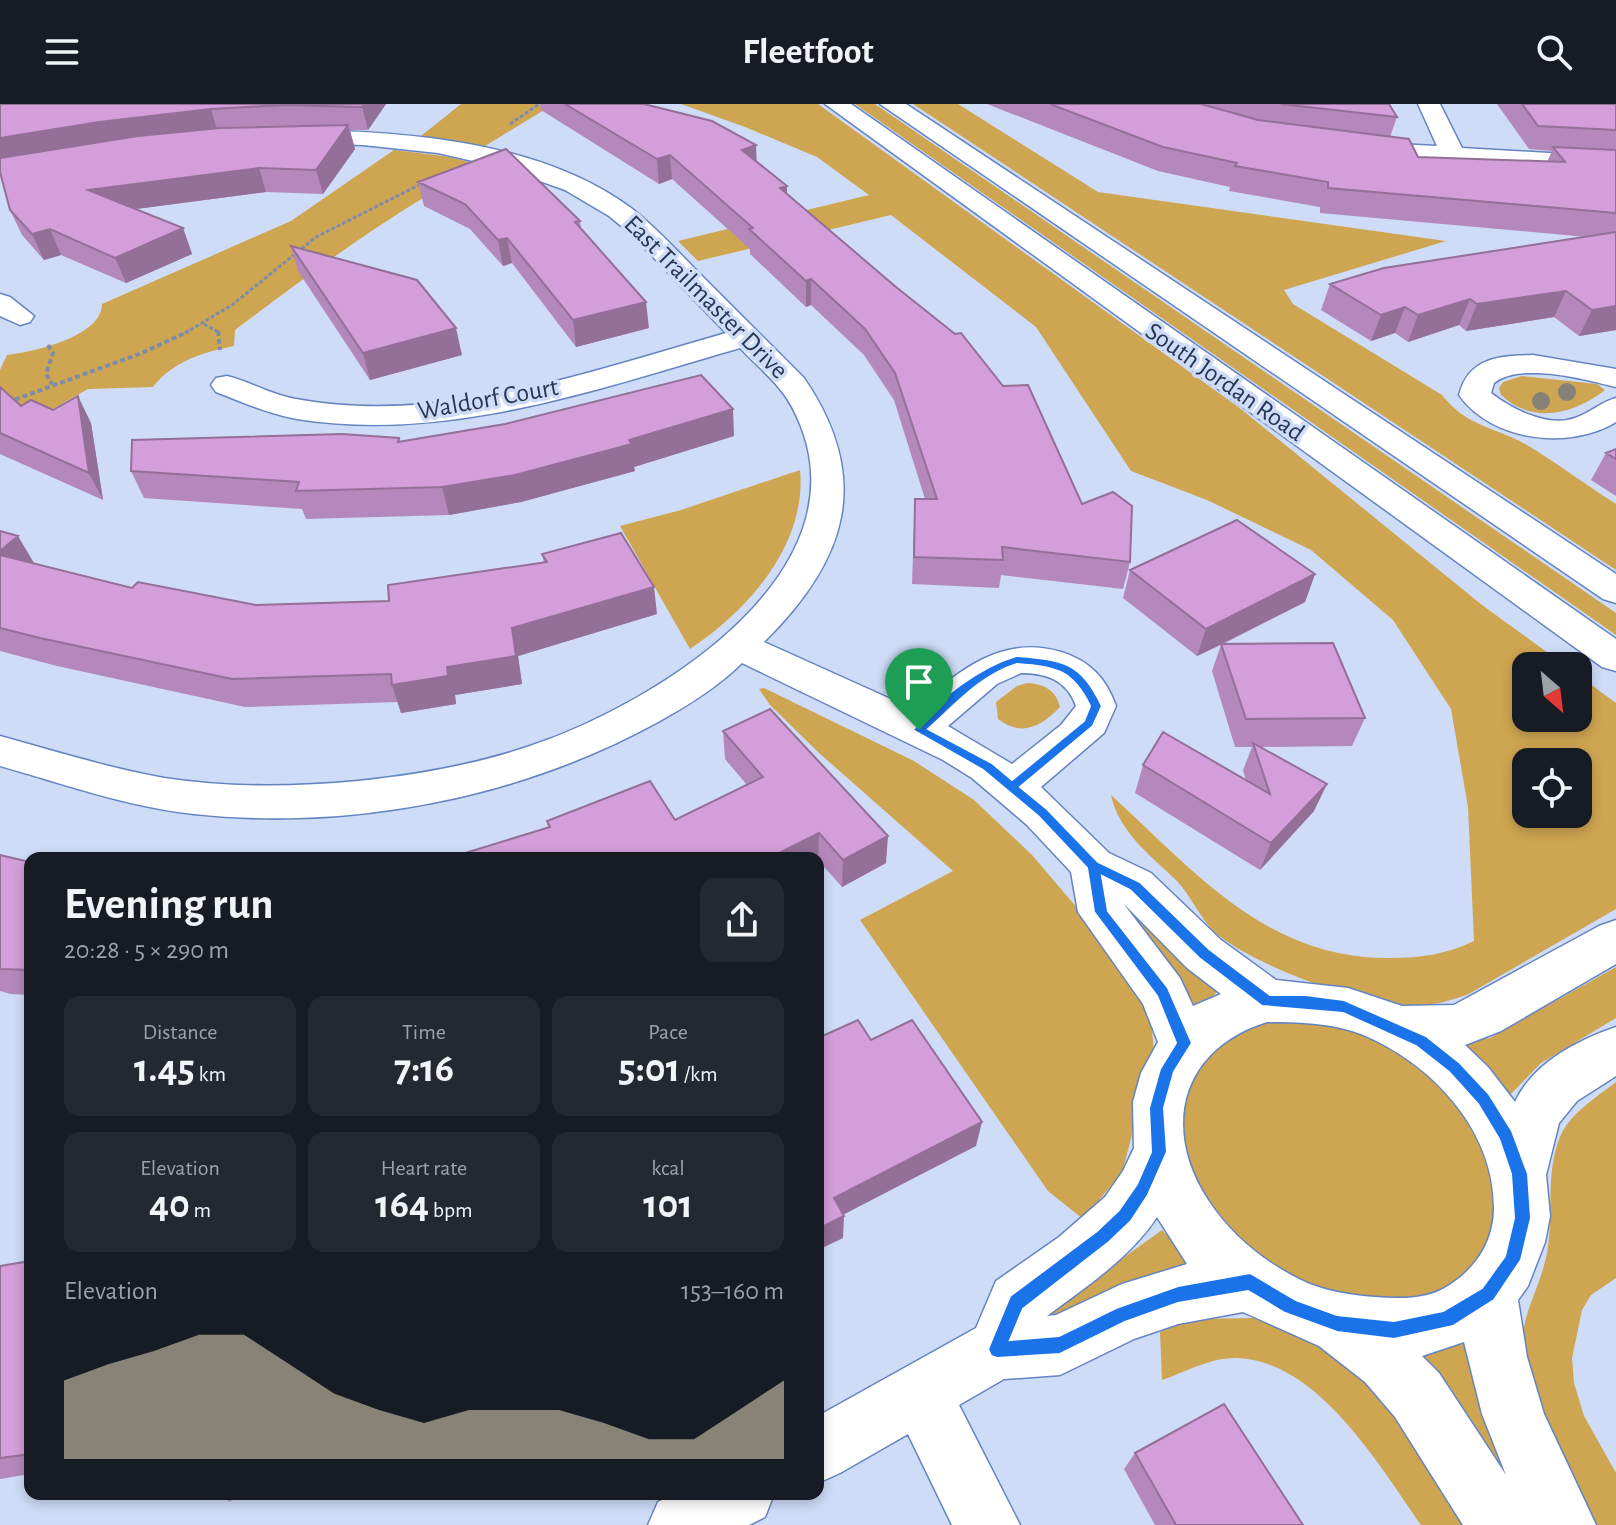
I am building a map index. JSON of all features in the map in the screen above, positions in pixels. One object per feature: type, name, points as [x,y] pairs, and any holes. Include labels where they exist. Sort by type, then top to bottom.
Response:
[{"type":"street","name":"South Jordan Road","points":[[836,104],[1616,658]]},
{"type":"street","name":"South Jordan Road","points":[[891,104],[1616,591]]},
{"type":"street","points":[[1429,104],[1453,155]]},
{"type":"street","name":"East Trailmaster Drive","points":[[0,751],[141,789],[182,795],[281,801],[397,792],[477,777],[581,741],[653,707],[739,646],[778,604],[806,562],[823,528],[829,492],[828,460],[815,418],[793,385],[641,229],[605,202],[558,178],[497,159],[421,144],[348,137],[264,137]]},
{"type":"street","points":[[1329,146],[1616,164]]},
{"type":"street","name":"Waldorf Court","points":[[227,385],[271,403],[297,409],[353,414],[433,411],[484,405],[552,390],[746,337]]},
{"type":"street","points":[[1616,378],[1537,365],[1508,364],[1489,369],[1479,376],[1475,386],[1475,395],[1485,405],[1538,427],[1584,427],[1616,408]]},
{"type":"street","points":[[739,646],[973,757],[1043,813],[1093,866],[1135,886],[1204,954],[1267,1001]]},
{"type":"street","points":[[919,730],[993,667],[1016,660],[1035,660],[1056,663],[1072,671],[1092,694],[1096,706],[1089,723],[1012,787]]},
{"type":"street","points":[[1093,866],[1101,912],[1163,993],[1184,1043]]},
{"type":"street","points":[[1398,1028],[1455,1027],[1483,1016],[1616,940]]},
{"type":"street","points":[[1267,1001],[1305,1001],[1344,1007],[1398,1028],[1421,1041],[1454,1068],[1484,1099],[1506,1136],[1519,1174],[1523,1218],[1512,1260],[1488,1294],[1446,1319],[1394,1330],[1337,1323],[1291,1307],[1250,1282],[1207,1244],[1176,1198],[1159,1152],[1157,1108],[1167,1069],[1184,1043],[1207,1023],[1236,1010],[1267,1001]]},
{"type":"street","points":[[1519,1174],[1530,1123],[1551,1089],[1616,1049]]},
{"type":"street","points":[[997,1349],[1017,1302],[1079,1257],[1125,1216],[1143,1190],[1159,1152]]},
{"type":"street","points":[[824,1448],[997,1349],[1060,1345],[1122,1314],[1178,1295],[1250,1282]]},
{"type":"street","points":[[1488,1294],[1491,1342],[1509,1406],[1528,1456],[1563,1525]]},
{"type":"street","points":[[1337,1323],[1386,1361],[1417,1395],[1501,1525]]},
{"type":"street","points":[[920,1394],[987,1525]]},
{"type":"street","points":[[681,1525],[730,1500]]},
{"type":"path","points":[[0,405],[142,353],[204,324],[239,300],[303,245],[353,216],[413,189],[430,176]]},
{"type":"path","points":[[204,324],[220,332],[217,340],[220,351]]},
{"type":"path","points":[[48,345],[53,353],[46,374],[52,384]]},
{"type":"shaded area","points":[[461,104],[554,104],[485,146],[421,136]]},
{"type":"shaded area","points":[[681,104],[818,104],[1241,409],[1482,605],[1547,652],[1512,652],[1512,732],[1592,732],[1592,685],[1616,703],[1616,909],[1467,995],[1425,1005],[1371,1000],[1314,983],[1236,948],[1218,935],[1177,881],[1128,832],[1111,795],[1204,881],[1236,906],[1271,928],[1307,944],[1347,955],[1402,958],[1444,952],[1474,941],[1468,807],[1451,709],[1393,620],[1311,550],[1207,500],[1131,471],[1036,327],[891,215],[698,261],[678,241],[869,195],[817,157]]},
{"type":"shaded area","points":[[855,104],[875,104],[1616,613],[1616,635]]},
{"type":"shaded area","points":[[913,104],[958,104],[1098,192],[1446,241],[1284,290],[1293,304],[1442,395],[1461,414],[1527,445],[1616,504],[1616,570]]},
{"type":"shaded area","points":[[394,150],[444,156],[482,165],[386,222],[295,285],[235,330],[234,346],[180,364],[153,387],[88,389],[0,439],[0,370],[7,355],[48,346],[79,334],[99,316],[102,304],[291,221]]},
{"type":"shaded area","points":[[1522,376],[1597,384],[1605,390],[1567,410],[1540,413],[1513,404],[1501,395],[1499,388],[1503,382]]},
{"type":"shaded area","points":[[800,470],[800,498],[784,549],[752,595],[733,615],[690,649],[620,526],[681,510]]},
{"type":"shaded area","points":[[1027,683],[1048,689],[1056,696],[1060,707],[1038,724],[1015,728],[998,719],[996,702],[1017,686]]},
{"type":"shaded area","points":[[764,688],[914,761],[974,800],[1032,855],[1084,916],[1150,1011],[1155,1060],[1143,1092],[1122,1173],[1083,1219],[1048,1191],[860,920],[953,871],[819,753],[770,705],[759,689]]},
{"type":"shaded area","points":[[1121,899],[1218,991],[1195,1013],[1120,906]]},
{"type":"shaded area","points":[[1616,967],[1616,1018],[1541,1063],[1507,1098],[1458,1043],[1490,1038]]},
{"type":"shaded area","points":[[1286,1020],[1319,1020],[1387,1040],[1471,1112],[1499,1177],[1494,1239],[1454,1288],[1423,1301],[1352,1304],[1253,1258],[1207,1206],[1183,1147],[1182,1119],[1186,1093],[1196,1070],[1212,1051],[1232,1036],[1256,1025]]},
{"type":"shaded area","points":[[1616,1082],[1616,1278],[1591,1295],[1582,1310],[1572,1358],[1574,1383],[1584,1416],[1616,1473],[1616,1525],[1595,1525],[1536,1399],[1524,1357],[1523,1333],[1547,1253],[1552,1169],[1560,1137],[1577,1113]]},
{"type":"shaded area","points":[[1162,1230],[1199,1269],[1055,1320],[1044,1319],[1047,1313]]},
{"type":"shaded area","points":[[1255,1318],[1309,1338],[1357,1373],[1408,1436],[1467,1525],[1421,1525],[1344,1420],[1320,1396],[1294,1377],[1266,1364],[1228,1358],[1208,1362],[1162,1380],[1160,1332],[1194,1319]]},
{"type":"shaded area","points":[[1464,1344],[1469,1346],[1542,1525],[1422,1360],[1429,1351]]},
{"type":"building","points":[[0,104],[364,104],[362,107],[285,105],[211,109],[0,138]]},
{"type":"building","points":[[565,104],[644,104],[712,121],[756,145],[742,150],[787,186],[780,188],[896,287],[955,334],[961,333],[1003,386],[1028,385],[1082,504],[1113,492],[1132,506],[1130,562],[1002,547],[1003,560],[914,557],[915,499],[937,499],[895,373],[865,329],[811,279],[806,281],[749,229],[753,228],[670,155],[657,159]]},
{"type":"building","points":[[1050,104],[1201,104],[1258,120],[1409,139],[1418,157],[1565,162],[1553,147],[1616,150],[1616,213],[1328,188],[1328,182],[1235,166],[1237,163],[1163,147]]},
{"type":"building","points":[[1281,104],[1389,104],[1397,117]]},
{"type":"building","points":[[1522,104],[1616,104],[1616,130],[1538,126]]},
{"type":"building","points":[[348,125],[316,170],[259,168],[88,190],[183,228],[115,258],[50,229],[32,234],[10,210],[0,172],[0,158],[138,136],[220,128]]},
{"type":"building","points":[[506,149],[580,221],[575,222],[646,302],[573,320],[507,238],[498,240],[465,204],[418,182]]},
{"type":"building","points":[[1616,232],[1616,306],[1592,310],[1566,291],[1477,304],[1470,299],[1418,315],[1405,307],[1381,315],[1330,284],[1384,268]]},
{"type":"building","points":[[291,246],[417,280],[456,328],[363,353]]},
{"type":"building","points":[[701,375],[733,409],[629,440],[632,444],[515,475],[442,487],[296,491],[299,482],[131,471],[132,440],[342,434],[399,438],[398,442],[505,424]]},
{"type":"building","points":[[0,387],[21,406],[31,400],[53,410],[78,396],[89,473],[0,433]]},
{"type":"building","points":[[1616,449],[1616,459],[1606,453]]},
{"type":"building","points":[[1237,520],[1315,574],[1206,629],[1130,570]]},
{"type":"building","points":[[0,531],[18,536],[0,551]]},
{"type":"building","points":[[621,533],[654,587],[512,628],[516,656],[447,667],[448,676],[392,685],[391,674],[232,679],[0,628],[0,555],[132,588],[138,582],[256,605],[389,601],[388,585],[547,562],[542,554]]},
{"type":"building","points":[[1333,643],[1365,718],[1246,719],[1221,644]]},
{"type":"building","points":[[770,709],[888,836],[843,860],[819,833],[781,852],[469,852],[550,827],[547,821],[650,781],[675,820],[763,777],[723,731]]},
{"type":"building","points":[[1163,732],[1270,794],[1253,743],[1327,784],[1271,843],[1143,765]]},
{"type":"building","points":[[0,855],[24,861],[24,970],[0,969]]},
{"type":"building","points":[[858,1020],[871,1040],[912,1020],[982,1122],[834,1198],[844,1216],[824,1226],[824,1035]]},
{"type":"building","points":[[24,1262],[24,1455],[0,1458],[0,1266]]},
{"type":"building","points":[[1224,1404],[1303,1525],[1176,1525],[1135,1453]]},
{"type":"route","points":[[919,730],[987,767],[1043,813],[1093,866],[1101,912],[1163,993],[1184,1043],[1167,1069],[1157,1108],[1159,1152],[1143,1190],[1125,1216],[1103,1236],[1017,1302],[997,1349],[1060,1345],[1122,1314],[1178,1295],[1250,1282],[1291,1307],[1337,1323],[1394,1330],[1446,1319],[1488,1294],[1512,1260],[1523,1218],[1519,1174],[1506,1136],[1484,1099],[1454,1068],[1421,1041],[1383,1021],[1344,1007],[1305,1001],[1267,1001],[1204,954],[1135,886],[1093,866],[1068,839],[1043,813],[1012,787],[1089,723],[1096,706],[1084,682],[1056,663],[1016,660],[993,667],[919,730]]}]
